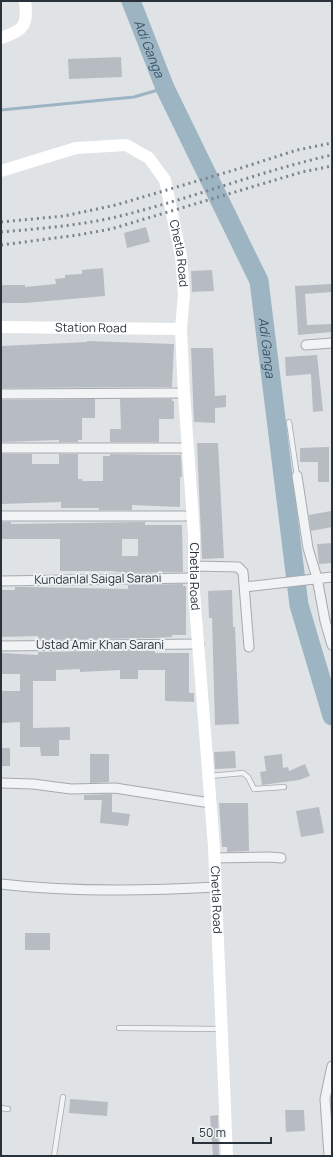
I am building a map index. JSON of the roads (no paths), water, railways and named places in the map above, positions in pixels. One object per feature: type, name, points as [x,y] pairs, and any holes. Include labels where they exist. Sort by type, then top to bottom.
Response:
[{"type":"main road","points":[[1,38],[17,32],[24,27],[27,16],[25,1]]},
{"type":"main road","name":"Chetla Road","points":[[1,171],[76,148],[126,145],[149,158],[165,180],[181,256],[184,294],[181,329],[184,393],[194,572],[215,858],[227,1156]]},
{"type":"main road","name":"Station Road","points":[[1,326],[181,329]]},
{"type":"street","points":[[306,345],[332,343]]},
{"type":"street","points":[[1,394],[184,393]]},
{"type":"street","points":[[1,448],[187,448]]},
{"type":"street","points":[[297,476],[308,548],[328,621],[332,645]]},
{"type":"street","points":[[1,516],[192,516]]},
{"type":"street","name":"Kundanlal Saigal Sarani","points":[[1,581],[194,572],[238,567],[242,572],[245,587]]},
{"type":"street","points":[[249,647],[245,587],[332,577]]},
{"type":"street","name":"Ustad Amir Khan Sarani","points":[[1,646],[199,644]]},
{"type":"street","points":[[1,783],[33,784],[71,789],[116,788],[210,803]]},
{"type":"street","points":[[215,858],[270,856],[281,858]]},
{"type":"street","points":[[1,884],[26,887],[157,890],[216,887]]},
{"type":"street","points":[[329,1156],[329,1117],[325,1099],[332,1066]]},
{"type":"lane","points":[[289,422],[297,476]]},
{"type":"lane","points":[[209,776],[239,772],[248,776],[254,789],[284,787]]},
{"type":"lane","points":[[118,1028],[222,1029]]},
{"type":"lane","points":[[54,1156],[63,1097]]},
{"type":"lane","points":[[1,1108],[8,1109]]},
{"type":"waterway","name":"Adi Ganga","points":[[131,1],[165,88],[259,281],[299,605],[332,716]]},
{"type":"waterway","points":[[1,110],[134,97],[165,88]]},
{"type":"railway","points":[[1,222],[64,216],[116,205],[297,150],[332,143]]},
{"type":"railway","points":[[1,232],[107,219],[332,155]]},
{"type":"railway","points":[[1,245],[111,229],[302,172],[332,166]]}]
